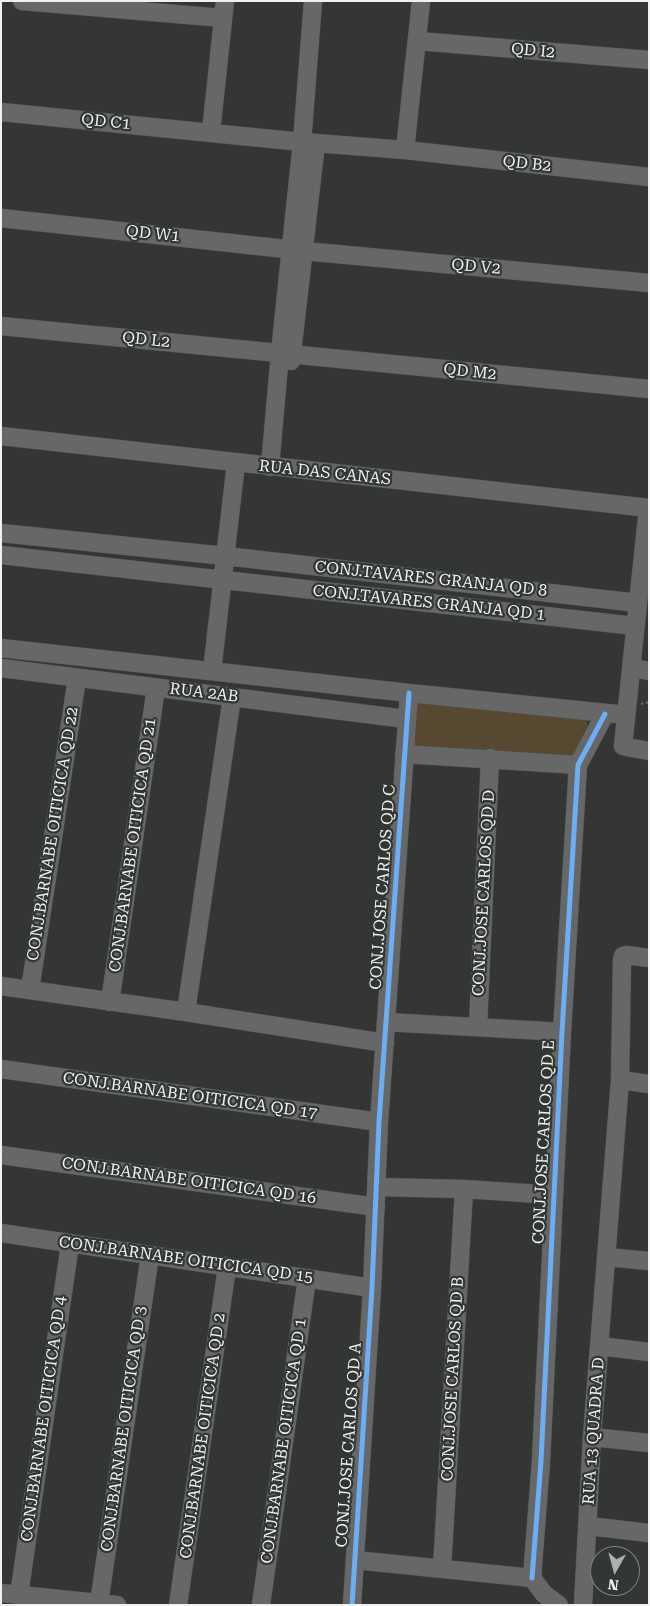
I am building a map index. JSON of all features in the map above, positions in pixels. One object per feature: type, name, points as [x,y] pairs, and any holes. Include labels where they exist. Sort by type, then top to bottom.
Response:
[{"type":"street","points":[[22,1],[224,10],[211,132]]},
{"type":"street","points":[[275,468],[309,143],[313,1]]},
{"type":"street","points":[[405,150],[421,1]]},
{"type":"street","name":"QD I2","points":[[418,41],[649,60]]},
{"type":"street","name":"QD C1","points":[[1,112],[309,143]]},
{"type":"street","name":"QD B2","points":[[309,143],[405,150],[649,177]]},
{"type":"street","name":"QD W1","points":[[1,218],[297,250]]},
{"type":"street","name":"QD V2","points":[[297,250],[649,283]]},
{"type":"street","name":"QD L2","points":[[1,326],[286,354]]},
{"type":"street","name":"QD M2","points":[[286,354],[649,390]]},
{"type":"street","name":"RUA DAS CANAS","points":[[1,436],[648,508]]},
{"type":"street","points":[[212,671],[236,463]]},
{"type":"street","points":[[648,508],[642,593],[635,626],[623,746],[649,751]]},
{"type":"street","points":[[3,555],[4,533]]},
{"type":"street","name":"CONJ.TAVARES GRANJA QD 8","points":[[4,533],[225,556],[642,593]]},
{"type":"street","name":"CONJ.TAVARES GRANJA QD 1","points":[[3,555],[635,626]]},
{"type":"street","points":[[1,648],[626,715]]},
{"type":"street","name":"RUA 2AB","points":[[1,668],[406,719]]},
{"type":"street","points":[[631,668],[649,671]]},
{"type":"street","name":"CONJ.BARNABE OITICICA QD 22","points":[[30,990],[77,678]]},
{"type":"street","name":"CONJ.BARNABE OITICICA QD 21","points":[[110,1002],[156,688]]},
{"type":"street","name":"CONJ.JOSE CARLOS QD C","points":[[380,1122],[408,693]]},
{"type":"street","points":[[186,1012],[232,697]]},
{"type":"street","name":"CONJ.JOSE CARLOS QD E","points":[[532,1578],[541,1461],[562,1032],[578,765],[605,714]]},
{"type":"street","points":[[404,754],[578,765]]},
{"type":"street","name":"CONJ.JOSE CARLOS QD D","points":[[478,1027],[490,758]]},
{"type":"street","name":"RUA 13 QUADRA D","points":[[582,1605],[592,1437],[620,1080],[623,956],[649,958]]},
{"type":"street","points":[[1,986],[385,1043]]},
{"type":"street","points":[[386,1022],[562,1032]]},
{"type":"street","name":"CONJ.BARNABE OITICICA QD 17","points":[[1,1069],[380,1122]]},
{"type":"street","points":[[620,1080],[649,1084]]},
{"type":"street","name":"CONJ.JOSE CARLOS QD A","points":[[352,1605],[372,1288],[380,1122]]},
{"type":"street","name":"CONJ.BARNABE OITICICA QD 16","points":[[1,1155],[376,1207]]},
{"type":"street","points":[[377,1188],[464,1189],[554,1195]]},
{"type":"street","name":"CONJ.JOSE CARLOS QD B","points":[[442,1569],[464,1189]]},
{"type":"street","name":"CONJ.BARNABE OITICICA QD 15","points":[[1,1233],[372,1288]]},
{"type":"street","name":"CONJ.BARNABE OITICICA QD 4","points":[[10,1594],[70,1244]]},
{"type":"street","name":"CONJ.BARNABE OITICICA QD 3","points":[[99,1603],[150,1255]]},
{"type":"street","points":[[607,1257],[649,1261]]},
{"type":"street","name":"CONJ.BARNABE OITICICA QD 2","points":[[178,1605],[227,1267]]},
{"type":"street","name":"CONJ.BARNABE OITICICA QD 1","points":[[261,1605],[308,1278]]},
{"type":"street","points":[[599,1346],[649,1352]]},
{"type":"street","points":[[592,1437],[649,1442]]},
{"type":"street","points":[[588,1526],[649,1533]]},
{"type":"street","points":[[355,1560],[532,1578],[544,1594],[559,1605]]},
{"type":"street","points":[[10,1594],[117,1605]]},
{"type":"shaded area","points":[[413,702],[586,719],[588,726],[581,750],[572,757],[409,748]]},
{"type":"cycle path","points":[[352,1605],[372,1288],[379,1122],[409,693]]},
{"type":"cycle path","points":[[532,1578],[541,1461],[562,1032],[578,765],[605,714]]}]
